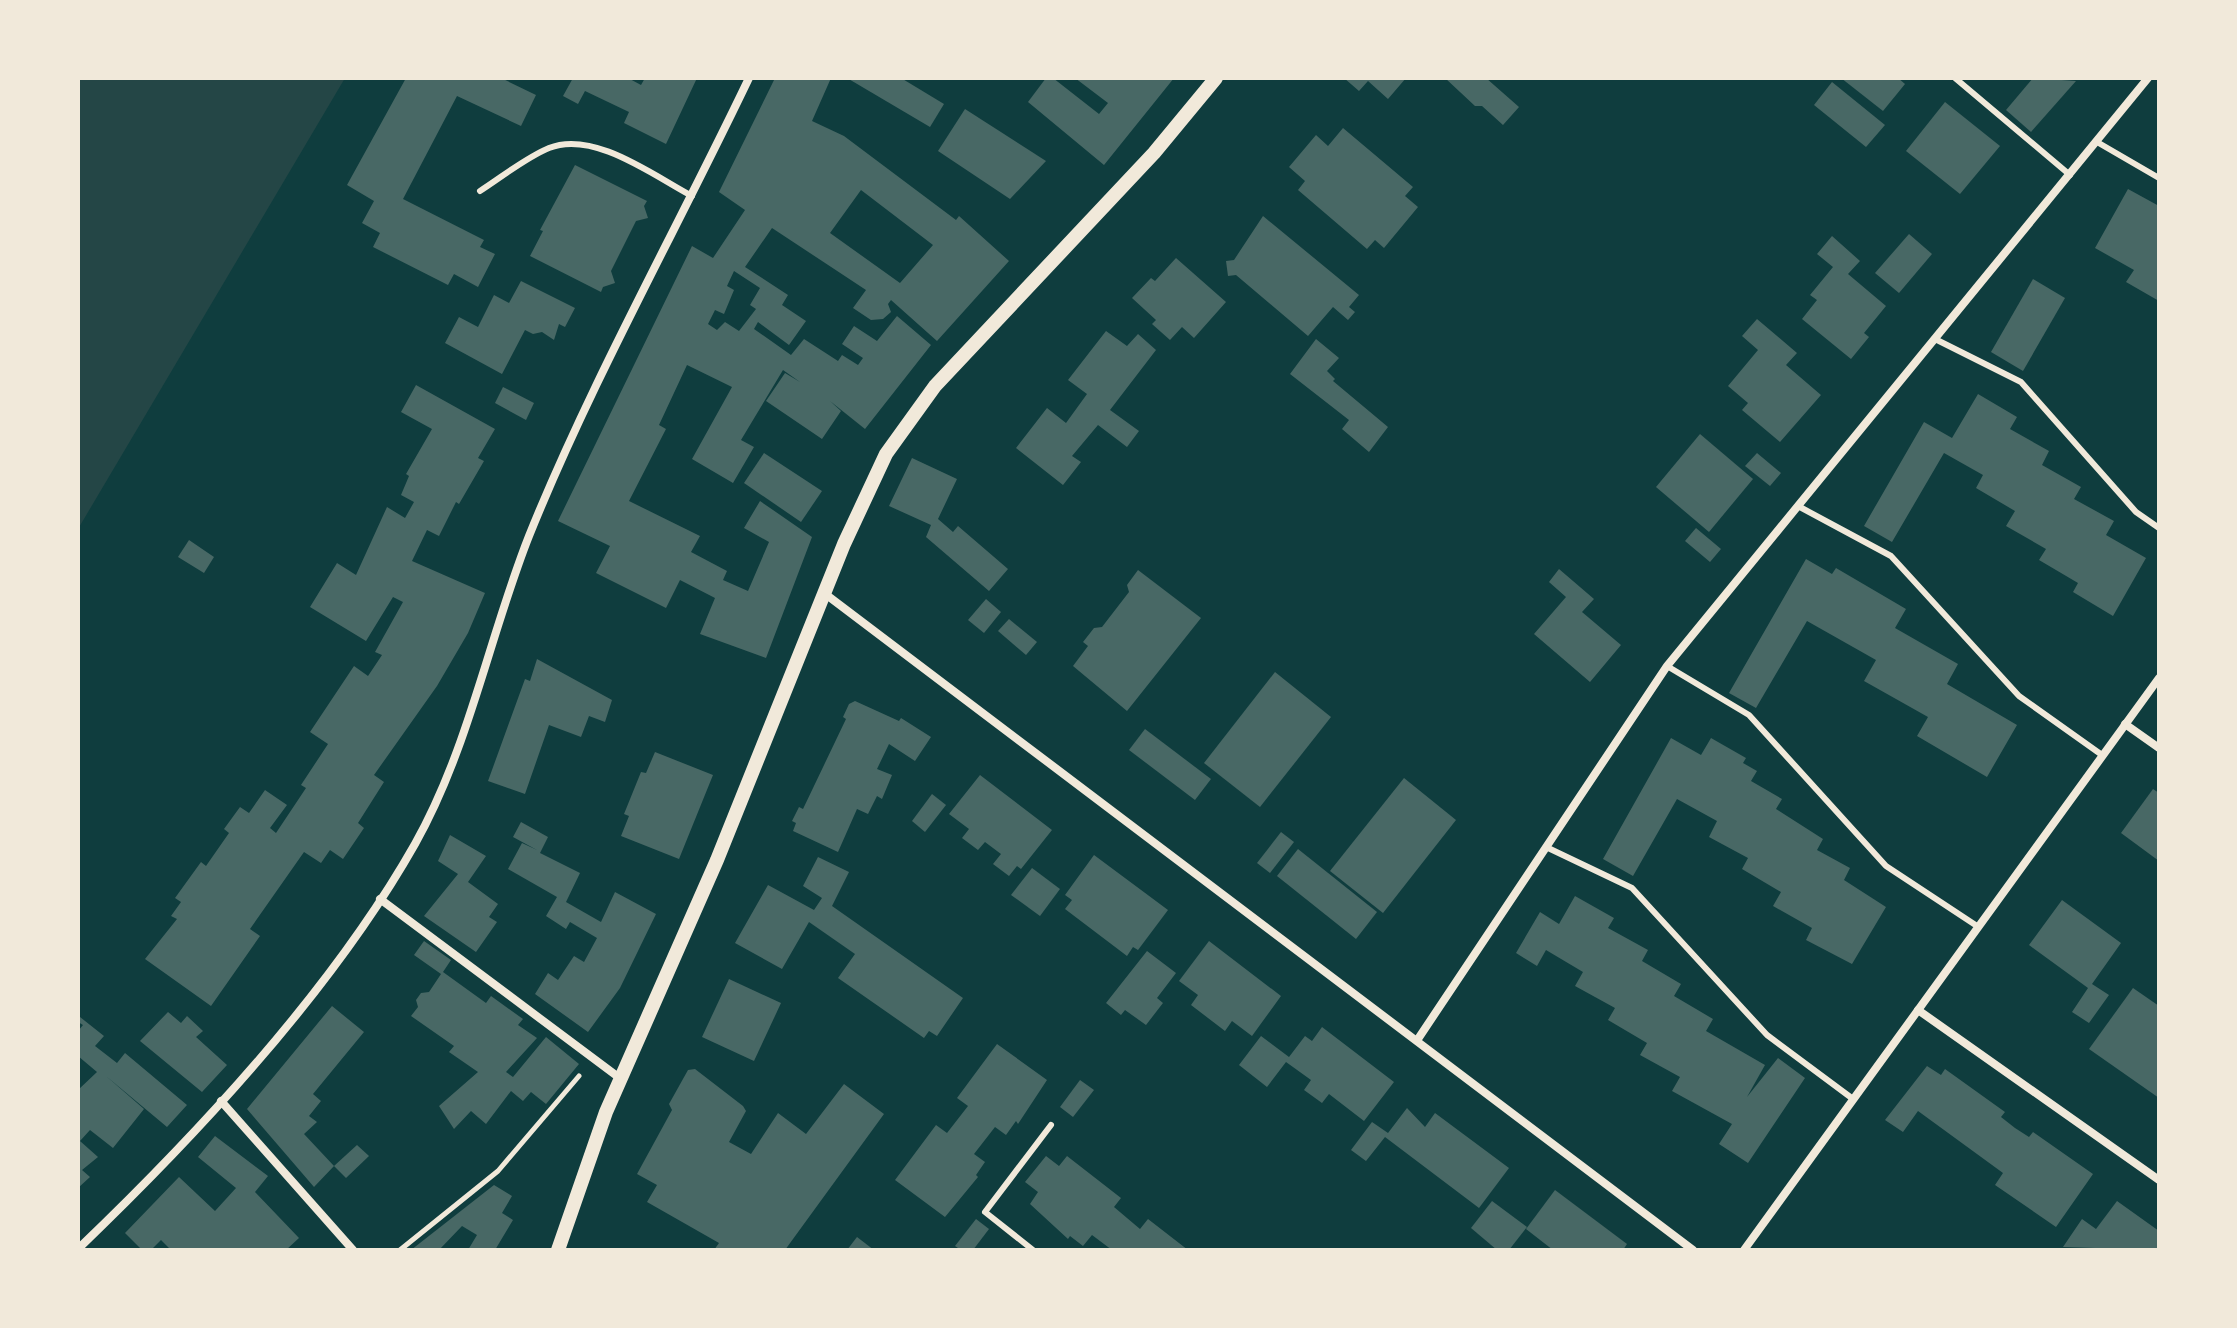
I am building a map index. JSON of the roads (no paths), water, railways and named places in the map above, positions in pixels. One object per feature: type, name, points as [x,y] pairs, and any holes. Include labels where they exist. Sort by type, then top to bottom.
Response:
[{"type":"street","points":[[78,1249],[146,1183],[221,1101],[309,995],[380,899],[415,844],[443,784],[538,514],[749,78]]},
{"type":"street","points":[[558,1250],[593,1145],[717,860],[873,477],[919,406],[1154,153],[1216,78]]},
{"type":"street","points":[[1418,1039],[1667,666],[2148,78]]},
{"type":"street","points":[[824,593],[1418,1039],[1693,1250]]},
{"type":"street","points":[[1744,1250],[2159,678]]},
{"type":"street","points":[[2125,724],[2159,748]]},
{"type":"street","points":[[380,899],[621,1079]]},
{"type":"street","points":[[1918,1010],[2159,1180]]},
{"type":"street","points":[[221,1101],[353,1250]]},
{"type":"lane","points":[[1955,78],[2070,175]]},
{"type":"lane","points":[[2097,142],[2159,178]]},
{"type":"lane","points":[[480,191],[540,153],[568,145],[609,154],[692,196]]},
{"type":"lane","points":[[1935,339],[2021,382],[2136,512],[2159,528]]},
{"type":"lane","points":[[1798,506],[1891,556],[2019,696],[2102,755]]},
{"type":"lane","points":[[1667,666],[1749,715],[1886,866],[1977,926]]},
{"type":"lane","points":[[1546,847],[1632,888],[1767,1035],[1853,1099]]},
{"type":"lane","points":[[1033,1250],[985,1212],[1051,1125]]}]
